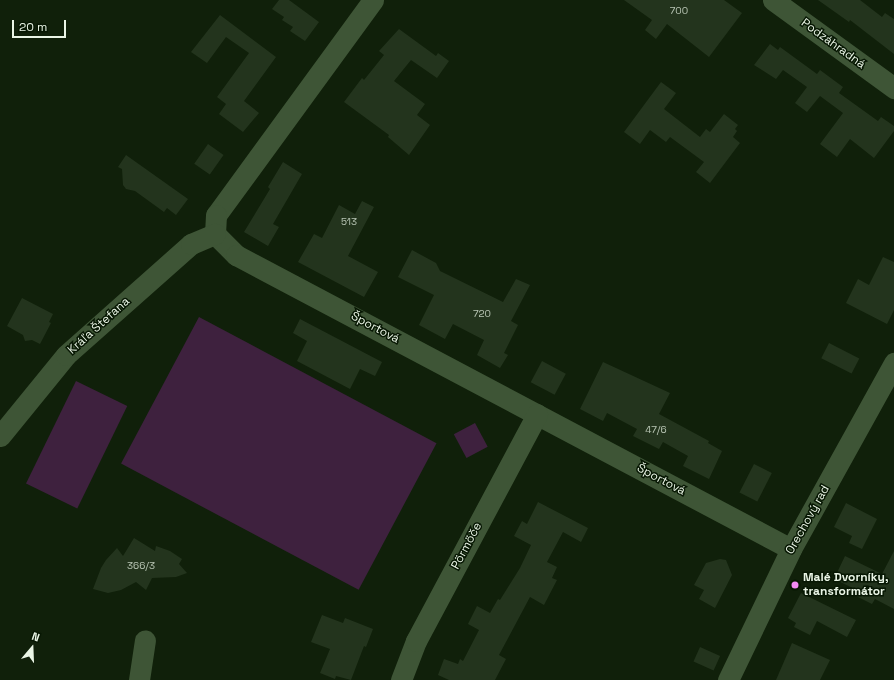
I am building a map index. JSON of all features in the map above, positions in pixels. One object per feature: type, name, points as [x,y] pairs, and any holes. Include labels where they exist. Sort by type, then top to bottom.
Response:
[{"type":"street","points":[[215,234],[216,215],[373,0]]},
{"type":"street","name":"Podzáhradná","points":[[773,0],[894,88]]},
{"type":"street","name":"Športová","points":[[215,234],[236,255],[791,549]]},
{"type":"street","name":"Kráľa Štefana","points":[[0,436],[66,354],[191,244],[215,234]]},
{"type":"street","name":"Orechový rad","points":[[728,680],[791,549],[894,363]]},
{"type":"street","name":"Pörmöče","points":[[401,680],[416,641],[537,414]]},
{"type":"street","points":[[139,680],[145,640]]},
{"type":"shaded area","points":[[199,317],[437,443],[359,590],[121,464]]},
{"type":"shaded area","points":[[76,381],[127,406],[77,508],[26,483]]},
{"type":"shaded area","points":[[475,423],[488,447],[466,458],[454,434]]},
{"type":"building","points":[[279,0],[289,0],[319,22],[305,41],[290,31],[293,27],[282,20],[284,17],[272,9]]},
{"type":"building","points":[[624,0],[724,0],[742,13],[709,57],[667,24],[656,39],[645,30],[652,20]]},
{"type":"building","points":[[818,0],[860,0],[882,17],[885,13],[894,19],[894,54],[850,20],[849,22]]},
{"type":"building","points":[[220,15],[276,57],[244,101],[259,113],[243,132],[219,114],[226,104],[217,97],[249,53],[226,37],[207,63],[191,52]]},
{"type":"building","points":[[399,29],[436,56],[438,53],[449,61],[437,78],[411,60],[394,81],[425,104],[417,115],[430,125],[409,155],[388,137],[389,135],[344,102],[362,78],[364,80],[384,55],[379,51]]},
{"type":"building","points":[[770,44],[778,50],[780,47],[817,74],[820,70],[843,87],[839,93],[878,121],[881,117],[894,126],[894,131],[874,158],[850,139],[837,157],[820,144],[843,113],[820,96],[807,112],[795,103],[807,87],[783,70],[776,79],[754,65]]},
{"type":"building","points":[[661,82],[676,93],[664,109],[700,137],[706,129],[710,132],[724,114],[738,125],[735,129],[737,131],[733,137],[740,143],[710,183],[696,172],[704,162],[670,137],[666,142],[650,130],[640,144],[624,132]]},
{"type":"building","points":[[208,144],[224,155],[210,175],[194,164]]},
{"type":"building","points":[[126,155],[188,199],[176,215],[167,208],[164,212],[135,191],[126,189],[123,185],[122,169],[118,167]]},
{"type":"building","points":[[283,162],[302,174],[273,224],[279,227],[268,246],[244,232],[270,189],[268,187]]},
{"type":"building","points":[[362,201],[374,207],[348,256],[378,272],[364,297],[298,262],[314,234],[322,238],[339,205],[355,214]]},
{"type":"building","points":[[412,250],[436,263],[440,271],[503,302],[516,279],[530,285],[511,321],[518,325],[504,353],[508,355],[500,368],[477,355],[484,340],[453,324],[445,339],[419,325],[434,295],[398,277]]},
{"type":"building","points":[[883,257],[894,262],[894,310],[887,324],[846,303],[858,279],[869,285]]},
{"type":"building","points":[[22,298],[53,314],[49,322],[51,323],[40,344],[32,340],[25,341],[23,335],[7,326]]},
{"type":"building","points":[[300,319],[382,362],[375,376],[360,369],[350,389],[297,361],[307,341],[293,333]]},
{"type":"building","points":[[829,343],[859,358],[852,374],[821,358]]},
{"type":"building","points":[[542,361],[566,374],[555,395],[531,382]]},
{"type":"building","points":[[603,362],[670,393],[659,414],[709,441],[708,443],[722,451],[709,479],[683,466],[688,456],[663,442],[659,449],[633,436],[637,429],[607,413],[603,421],[580,409]]},
{"type":"building","points":[[754,464],[772,473],[757,502],[739,493]]},
{"type":"building","points":[[538,502],[588,528],[581,542],[563,532],[547,562],[557,567],[552,578],[557,580],[544,605],[530,597],[499,655],[506,659],[495,680],[449,680],[438,675],[444,659],[458,664],[460,659],[463,661],[479,630],[468,624],[477,606],[490,613],[520,568],[531,545],[514,536],[522,521],[527,524]]},
{"type":"building","points":[[846,503],[877,519],[862,549],[849,543],[852,536],[834,527]]},
{"type":"building","points":[[134,538],[155,551],[156,546],[170,551],[182,559],[179,564],[187,573],[176,577],[152,578],[146,590],[136,582],[121,590],[108,593],[93,589],[101,568],[106,560],[117,548],[123,556]]},
{"type":"building","points":[[894,551],[894,609],[875,599],[872,604],[856,596],[859,591],[834,579],[845,556],[882,574]]},
{"type":"building","points":[[720,559],[726,560],[732,575],[715,608],[699,599],[704,590],[694,585],[706,563]]},
{"type":"building","points":[[801,593],[856,620],[847,637],[817,621],[810,635],[794,627],[796,623],[788,618]]},
{"type":"building","points":[[322,615],[343,623],[345,618],[373,629],[366,647],[364,646],[351,680],[336,676],[335,679],[320,673],[330,649],[311,642]]},
{"type":"building","points":[[792,643],[830,660],[820,680],[776,680]]},
{"type":"building","points":[[700,647],[720,656],[714,671],[693,662]]},
{"type":"place","name":"Malé Dvorníky, transformátor","points":[[795,585]]}]
